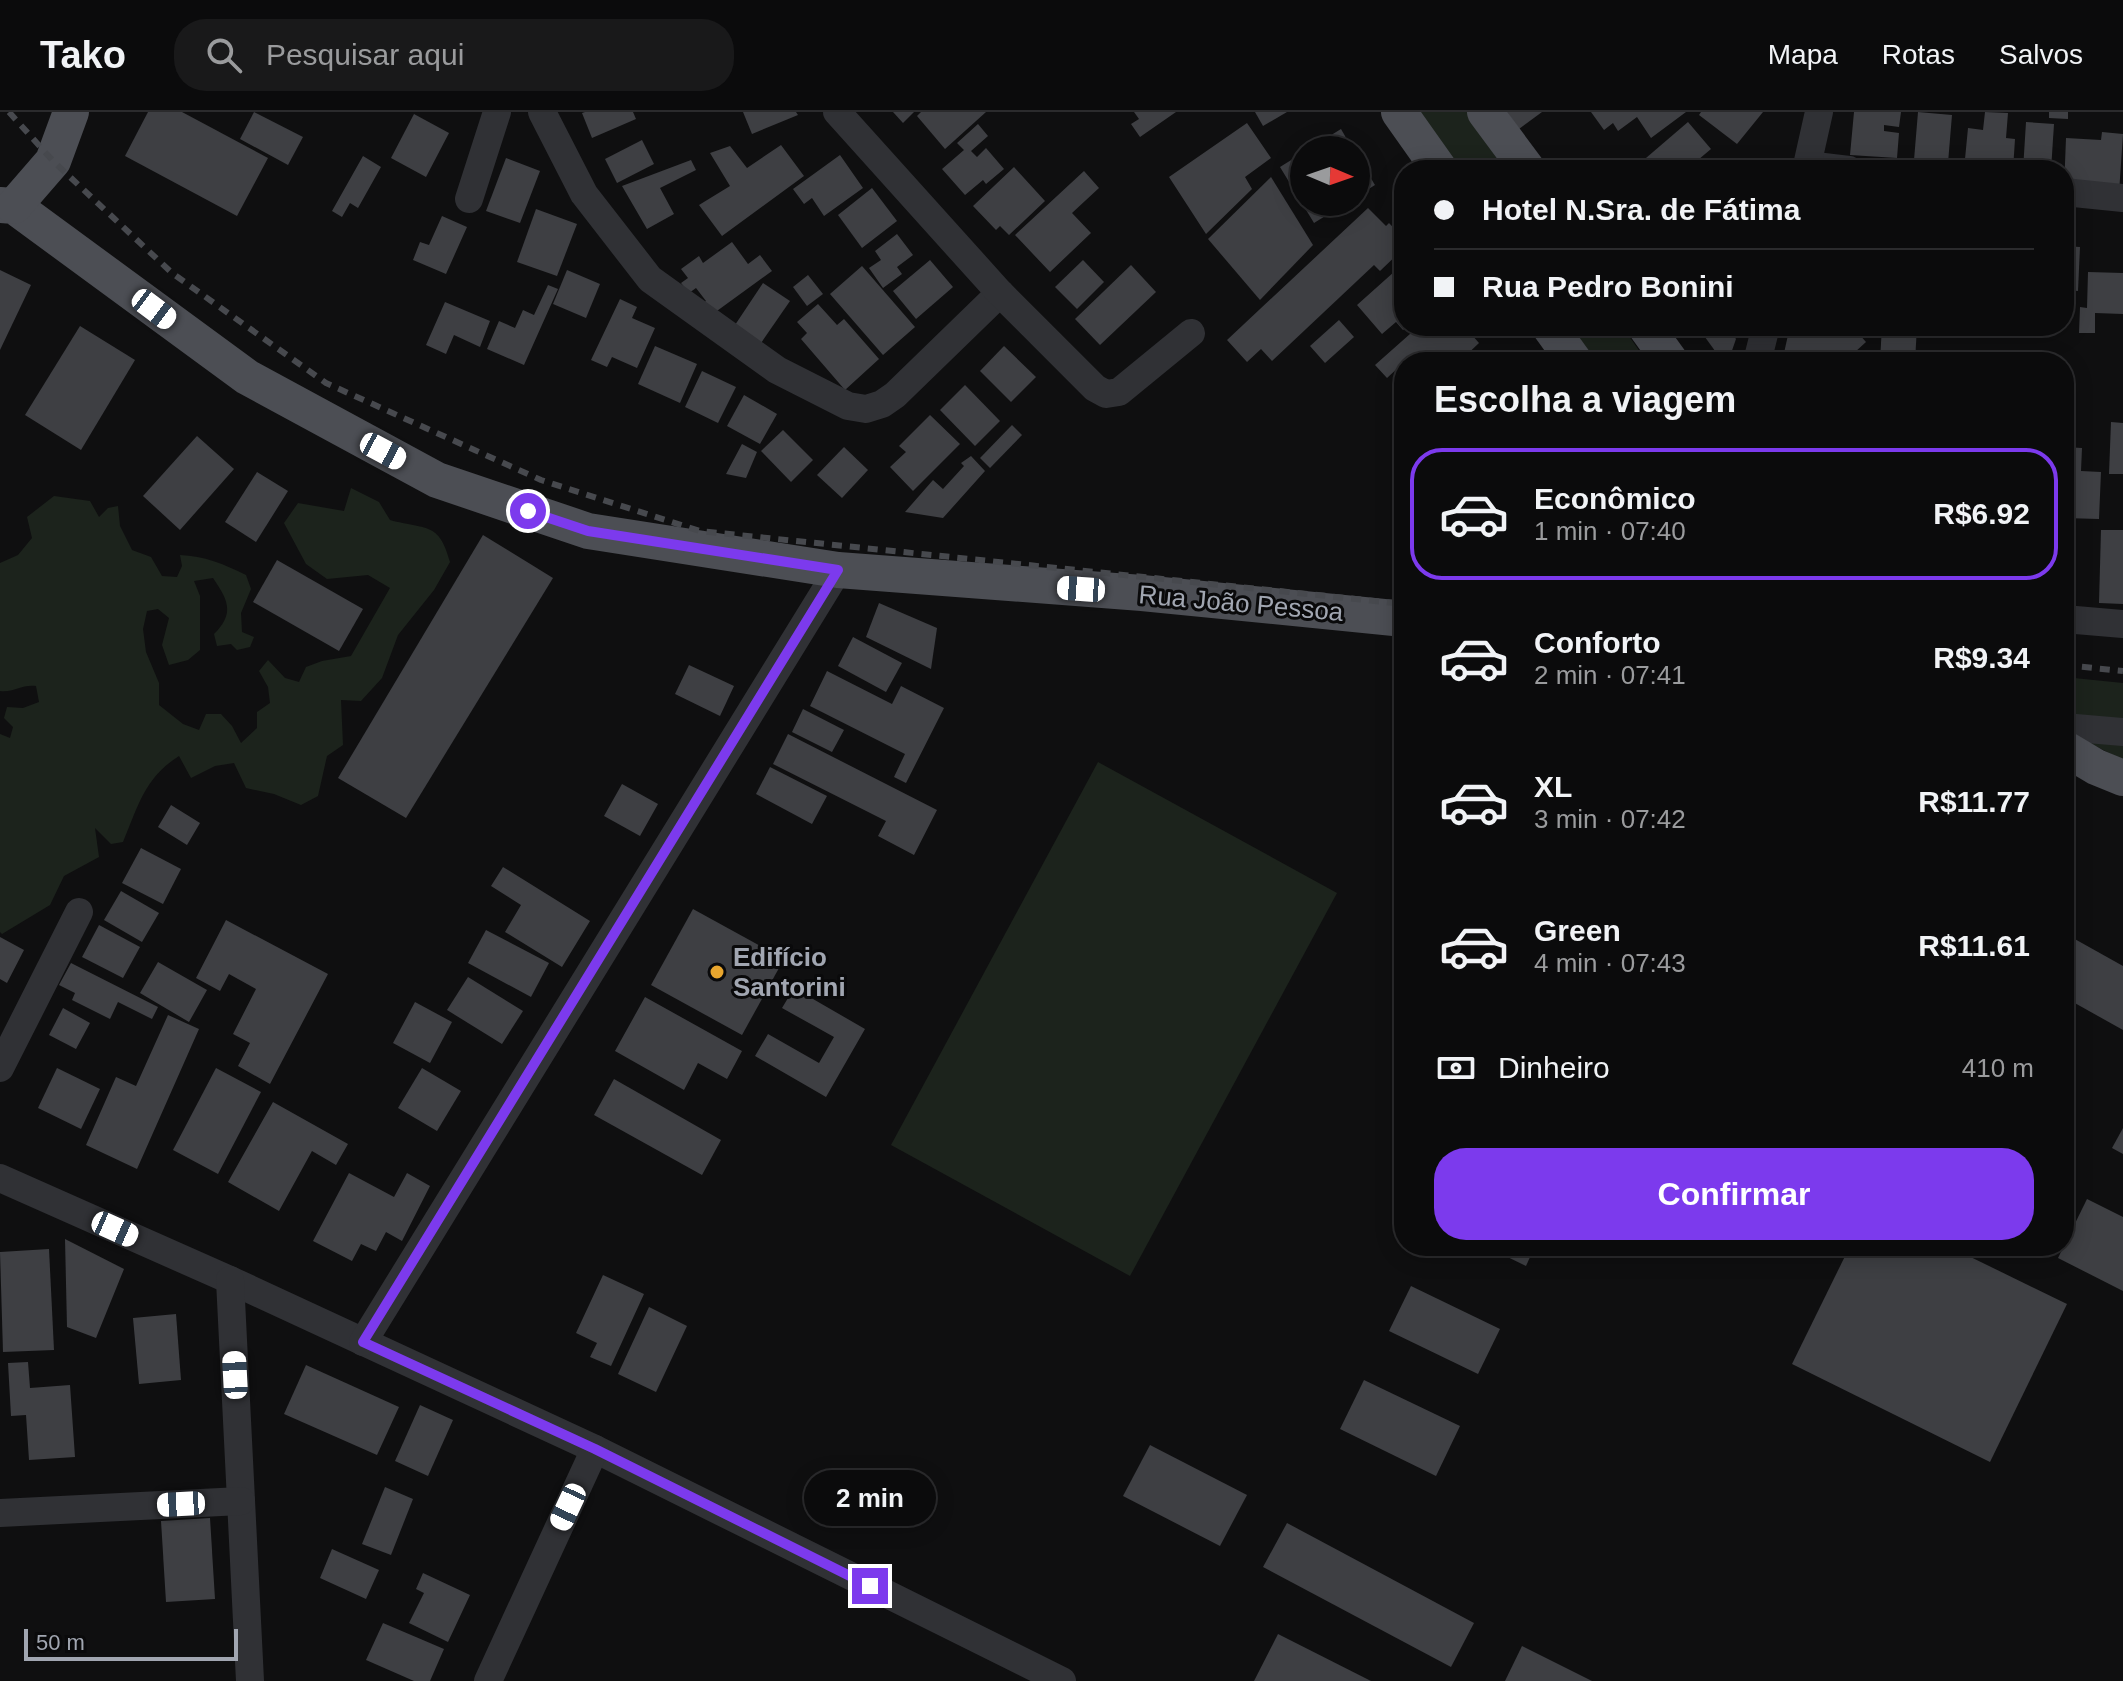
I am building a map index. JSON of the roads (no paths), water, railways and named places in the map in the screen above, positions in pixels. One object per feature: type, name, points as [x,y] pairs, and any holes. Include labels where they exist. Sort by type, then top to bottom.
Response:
[{"type":"main road","points":[[7,206],[53,161],[71,112]]},
{"type":"main road","points":[[1399,112],[1433,160]]},
{"type":"main road","points":[[1485,112],[1521,160]]},
{"type":"main road","name":"Rua João Pessoa","points":[[7,206],[247,377],[437,480],[588,531],[838,570],[1142,593],[1394,618]]},
{"type":"main road","points":[[2074,755],[2094,770]]},
{"type":"street","points":[[469,199],[497,112]]},
{"type":"street","points":[[542,112],[584,194],[650,279],[777,370],[848,406],[866,409],[882,404],[895,395],[1000,293]]},
{"type":"street","points":[[837,112],[1000,293],[1095,388],[1106,394],[1119,392],[1191,333]]},
{"type":"street","points":[[1809,160],[1819,112]]},
{"type":"street","points":[[2074,193],[2123,198]]},
{"type":"street","points":[[363,1342],[838,570]]},
{"type":"street","points":[[2074,620],[2123,624]]},
{"type":"street","points":[[2074,728],[2123,732]]},
{"type":"street","points":[[0,1068],[79,912]]},
{"type":"street","points":[[0,1178],[230,1280],[595,1449],[1062,1681]]},
{"type":"street","points":[[230,1280],[250,1681]]},
{"type":"street","points":[[488,1681],[595,1449]]},
{"type":"street","points":[[0,1513],[241,1501]]},
{"type":"railway","points":[[9,112],[53,161],[172,273],[326,383],[541,480],[700,531],[1394,603]]},
{"type":"railway","points":[[2074,666],[2123,671]]},
{"type":"place","name":"Edifício Santorini","points":[[717,972]]}]
